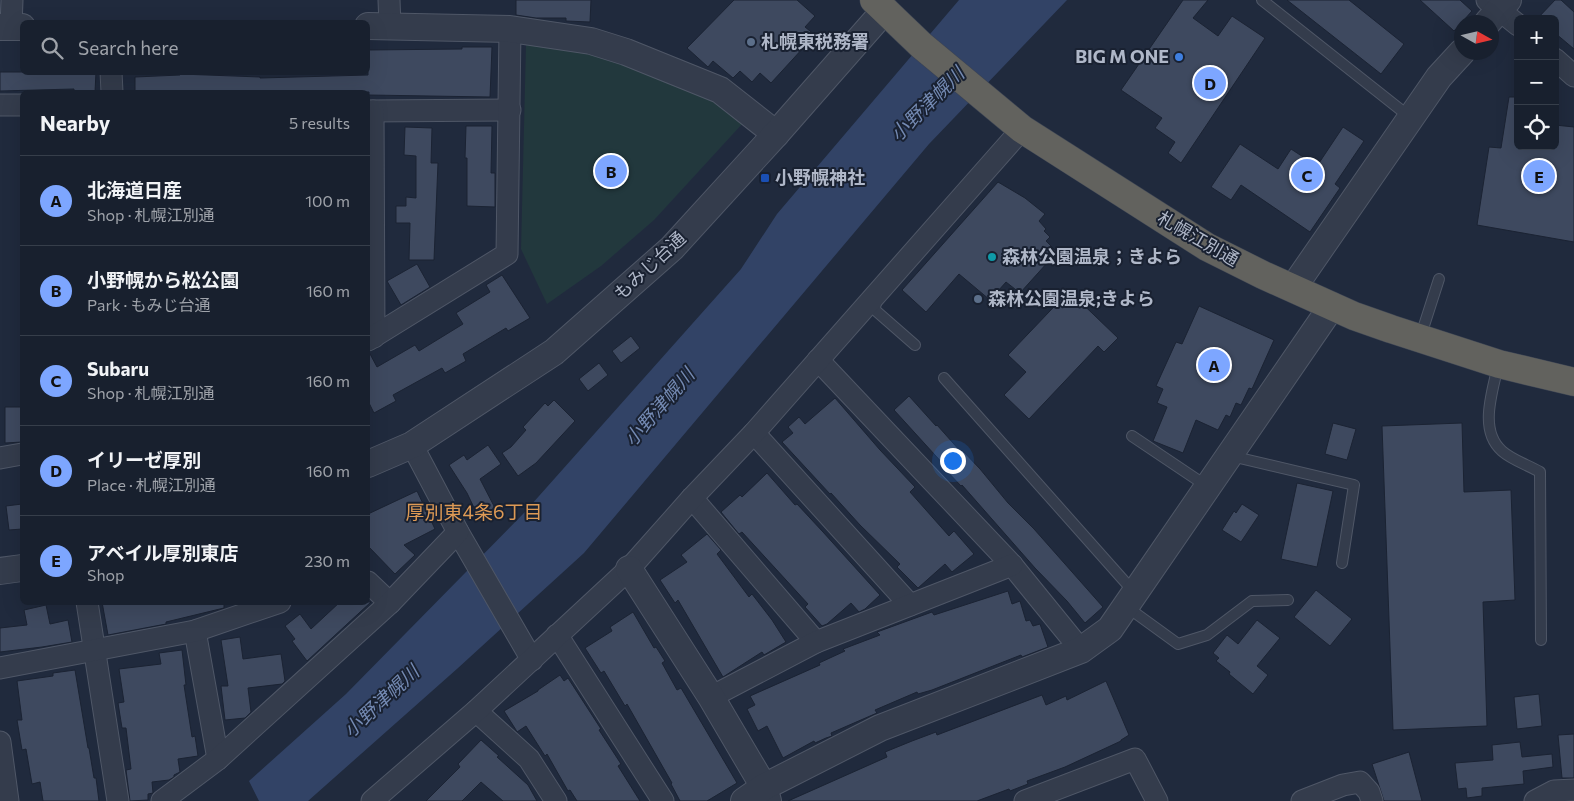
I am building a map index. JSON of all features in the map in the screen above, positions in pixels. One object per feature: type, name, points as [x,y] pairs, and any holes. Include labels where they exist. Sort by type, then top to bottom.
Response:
[{"type":"highway","name":"札幌江別通","points":[[880,5],[921,45],[1014,123],[1198,242],[1263,275],[1332,306],[1419,339],[1499,364],[1574,382]]},
{"type":"street","points":[[11,27],[12,0]]},
{"type":"street","points":[[389,0],[379,26],[510,29],[591,41],[626,52],[720,90],[776,134]]},
{"type":"street","name":"もみじ台通","points":[[370,463],[412,445],[554,352],[672,248],[776,134],[880,5]]},
{"type":"street","points":[[371,338],[507,254],[510,29]]},
{"type":"street","points":[[1292,288],[1440,77],[1455,60]]},
{"type":"street","points":[[1556,60],[1574,76]]},
{"type":"street","points":[[111,75],[112,90]]},
{"type":"street","points":[[0,105],[20,105]]},
{"type":"street","points":[[371,338],[370,111],[510,110]]},
{"type":"street","points":[[372,801],[476,711],[629,569],[692,498],[754,433],[878,292],[1014,123]]},
{"type":"street","points":[[629,569],[711,697],[758,796],[880,728],[1080,650],[1110,629],[1332,306]]},
{"type":"street","points":[[818,360],[1012,565],[1080,650]]},
{"type":"street","points":[[754,433],[910,605]]},
{"type":"street","points":[[412,445],[458,532],[532,660]]},
{"type":"street","points":[[0,458],[20,454]]},
{"type":"street","points":[[692,498],[816,642]]},
{"type":"street","points":[[162,801],[218,758],[390,603],[458,532]]},
{"type":"street","points":[[711,697],[816,642],[1012,565]]},
{"type":"street","points":[[0,571],[20,568]]},
{"type":"street","points":[[370,584],[390,603]]},
{"type":"street","points":[[87,605],[118,801]]},
{"type":"street","points":[[0,668],[195,631],[271,605]]},
{"type":"street","points":[[195,631],[218,758]]},
{"type":"street","points":[[557,635],[663,801]]},
{"type":"street","points":[[476,711],[529,759],[556,801]]},
{"type":"street","points":[[0,742],[8,801]]},
{"type":"street","points":[[1030,800],[1135,759],[1157,801]]},
{"type":"street","points":[[1302,801],[1343,785],[1360,782],[1369,792],[1372,801]]},
{"type":"street","points":[[1535,801],[1554,791],[1574,790]]},
{"type":"lane","points":[[1262,0],[1412,118]]},
{"type":"lane","points":[[1419,339],[1439,279]]},
{"type":"lane","points":[[878,292],[874,305],[875,310],[916,345]]},
{"type":"lane","points":[[1499,364],[1488,416],[1492,440],[1502,451],[1540,472],[1542,640]]},
{"type":"lane","points":[[944,378],[1131,600],[1178,644],[1207,635],[1252,601],[1288,600]]},
{"type":"lane","points":[[1132,436],[1209,487]]},
{"type":"lane","points":[[1230,456],[1354,486],[1342,563]]},
{"type":"green space","points":[[526,45],[594,49],[715,101],[743,123],[654,220],[601,266],[547,304],[521,249]]},
{"type":"water","name":"小野津幌川","points":[[959,0],[1067,0],[929,144],[584,553],[308,801],[259,801],[249,781],[346,694],[523,514],[741,269],[777,214]]},
{"type":"building","points":[[516,0],[591,0],[590,22],[566,21],[566,18],[536,18],[516,15]]},
{"type":"building","name":"札幌東税務署","points":[[734,0],[797,0],[815,16],[805,27],[815,35],[771,83],[760,73],[752,82],[740,71],[733,78],[713,61],[708,67],[687,48]]},
{"type":"building","points":[[1183,0],[1208,0],[1193,18],[1218,36],[1232,16],[1265,38],[1181,163],[1168,153],[1175,142],[1155,128],[1162,118],[1121,90]]},
{"type":"building","points":[[1287,0],[1349,0],[1404,44],[1381,74]]},
{"type":"building","points":[[1420,0],[1460,0],[1472,11],[1468,15],[1454,15],[1454,31]]},
{"type":"building","points":[[1555,0],[1561,0],[1574,12],[1574,49],[1559,36],[1559,15],[1541,15]]},
{"type":"building","points":[[462,47],[492,47],[490,97],[370,95],[370,90],[135,90],[135,77],[207,75],[260,78],[370,75],[370,50],[462,49]]},
{"type":"building","points":[[0,72],[20,72],[20,75],[96,75],[95,90],[0,91]]},
{"type":"building","points":[[1509,97],[1514,97],[1514,150],[1559,150],[1559,125],[1574,127],[1574,242],[1477,225],[1489,147],[1501,148]]},
{"type":"building","points":[[466,126],[492,126],[491,173],[495,173],[495,207],[467,206]]},
{"type":"building","points":[[405,127],[432,128],[431,163],[438,163],[434,260],[409,260],[410,223],[396,223],[396,206],[406,206],[406,197],[416,198],[416,156],[404,155]]},
{"type":"building","points":[[1343,127],[1364,141],[1335,184],[1340,188],[1310,232],[1241,185],[1231,200],[1211,187],[1240,144],[1278,169],[1291,149],[1317,166]]},
{"type":"building","name":"森林公園温泉；きよら","points":[[998,182],[1025,198],[1045,214],[1039,221],[1046,229],[1044,231],[1050,237],[1046,241],[1057,252],[1020,293],[1006,282],[990,300],[959,274],[926,312],[902,290]]},
{"type":"building","points":[[417,264],[430,287],[401,305],[387,281]]},
{"type":"building","points":[[502,275],[530,318],[508,331],[506,328],[463,354],[466,361],[445,373],[442,368],[393,395],[396,401],[374,413],[370,405],[370,354],[377,367],[415,345],[419,351],[463,324],[456,313],[490,292],[486,285]]},
{"type":"building","points":[[1069,291],[1118,338],[1104,352],[1098,346],[1029,419],[1004,395],[1026,372],[1008,355]]},
{"type":"building","points":[[1199,306],[1274,340],[1252,389],[1249,388],[1241,405],[1236,403],[1230,417],[1226,415],[1218,430],[1196,420],[1183,453],[1153,441],[1167,407],[1157,403],[1163,389],[1156,386],[1176,342],[1182,344]]},
{"type":"building","points":[[631,336],[640,348],[621,363],[612,351]]},
{"type":"building","points":[[599,363],[608,375],[588,391],[579,379]]},
{"type":"building","points":[[909,396],[961,452],[962,450],[980,469],[1008,503],[1034,529],[1103,607],[1085,623],[894,410]]},
{"type":"building","points":[[835,398],[915,487],[910,492],[949,536],[954,531],[974,554],[952,572],[945,564],[918,588],[897,567],[900,564],[830,494],[782,442],[793,433],[788,427],[799,417],[805,424]]},
{"type":"building","points":[[554,400],[575,421],[536,463],[518,476],[502,453],[511,447],[526,430],[523,427],[545,403],[548,406]]},
{"type":"building","points":[[5,407],[20,407],[20,442],[5,443]]},
{"type":"building","points":[[1333,423],[1356,429],[1347,460],[1325,454]]},
{"type":"building","points":[[1462,423],[1464,492],[1511,490],[1515,600],[1483,602],[1487,726],[1393,730],[1382,426]]},
{"type":"building","points":[[488,445],[501,464],[480,479],[495,508],[478,516],[467,493],[449,465],[464,455],[467,460]]},
{"type":"building","points":[[767,473],[880,595],[865,609],[859,612],[851,603],[827,624],[822,626],[805,607],[808,604],[742,532],[739,534],[721,512],[740,495],[742,497]]},
{"type":"building","points":[[1297,483],[1333,491],[1317,567],[1281,559]]},
{"type":"building","points":[[417,491],[435,529],[404,545],[415,555],[395,574],[370,548],[370,513]]},
{"type":"building","points":[[20,504],[20,529],[9,530],[6,506]]},
{"type":"building","points":[[1242,504],[1259,515],[1241,542],[1222,530],[1234,511],[1236,513]]},
{"type":"building","points":[[707,534],[721,550],[717,554],[749,597],[752,594],[786,642],[764,655],[762,652],[723,677],[678,600],[675,603],[660,580],[687,562],[681,555]]},
{"type":"building","points":[[1316,590],[1352,619],[1330,646],[1294,617]]},
{"type":"building","points":[[1008,591],[1012,604],[1020,601],[1026,621],[1030,620],[1033,626],[1040,624],[1048,647],[1022,657],[1021,655],[932,690],[918,694],[917,692],[875,710],[877,713],[831,733],[832,736],[815,743],[814,741],[783,758],[767,726],[758,731],[747,709],[755,705],[750,696],[820,665],[819,663],[845,651],[843,649],[880,635],[877,632],[932,612],[934,615]]},
{"type":"building","points":[[46,605],[50,624],[68,620],[72,642],[0,652],[0,628],[27,625],[24,610]]},
{"type":"building","points":[[103,605],[224,605],[224,608],[166,622],[166,624],[108,635]]},
{"type":"building","points":[[337,605],[368,605],[307,661],[292,641],[295,639],[285,626],[300,614],[311,629]]},
{"type":"building","points":[[633,612],[654,648],[656,647],[665,661],[662,663],[677,690],[681,688],[737,783],[707,801],[680,801],[672,783],[627,704],[625,706],[604,671],[601,673],[585,648],[612,631],[610,627]]},
{"type":"building","points":[[1257,620],[1280,638],[1257,666],[1268,675],[1253,694],[1216,661],[1219,658],[1213,653],[1227,635],[1238,644]]},
{"type":"building","points":[[240,637],[243,659],[281,654],[285,681],[282,684],[248,688],[251,712],[245,718],[225,720],[221,686],[228,686],[221,640]]},
{"type":"building","points":[[182,650],[186,685],[184,685],[192,737],[195,736],[198,756],[178,759],[180,772],[169,780],[152,782],[153,793],[148,794],[148,800],[130,801],[126,770],[131,769],[126,728],[122,728],[118,703],[124,702],[119,669],[161,664],[159,653]]},
{"type":"building","points":[[75,670],[99,801],[43,801],[40,782],[32,784],[26,749],[22,750],[17,720],[22,720],[17,681],[53,676],[53,673]]},
{"type":"building","points":[[560,675],[564,681],[568,678],[601,729],[599,730],[621,764],[618,766],[640,801],[577,801],[570,790],[568,791],[547,754],[545,756],[526,726],[517,732],[504,711],[538,691]]},
{"type":"building","points":[[1106,681],[1129,735],[1121,741],[1065,767],[1027,781],[1028,784],[1010,791],[1009,789],[977,801],[788,801],[887,757],[885,752],[912,741],[936,732],[937,735],[1042,695],[1046,705],[1066,696],[1067,700]]},
{"type":"building","points":[[1539,694],[1542,726],[1517,729],[1514,697]]},
{"type":"building","points":[[1574,734],[1574,778],[1562,778],[1558,735]]},
{"type":"building","points":[[481,740],[528,785],[537,801],[503,801],[481,782],[462,801],[426,801],[460,767],[458,764]]},
{"type":"building","points":[[1520,742],[1522,757],[1552,754],[1553,767],[1523,771],[1524,784],[1482,788],[1482,796],[1467,798],[1466,788],[1458,789],[1455,763],[1493,760],[1492,745]]},
{"type":"building","points":[[1409,752],[1422,801],[1384,801],[1372,764]]},
{"type":"place","name":"札幌東税務署","points":[[751,42]]},
{"type":"place","name":"BIG M ONE","points":[[1179,57]]},
{"type":"place","name":"イリーゼ厚別","points":[[1210,83]]},
{"type":"place","name":"小野幌から松公園","points":[[611,171]]},
{"type":"place","name":"Subaru","points":[[1307,175]]},
{"type":"place","name":"アベイル厚別東店","points":[[1539,176]]},
{"type":"place","name":"小野幌神社","points":[[765,178]]},
{"type":"place","name":"森林公園温泉；きよら","points":[[992,257]]},
{"type":"place","name":"森林公園温泉;きよら","points":[[978,299]]},
{"type":"place","name":"北海道日産","points":[[1214,365]]},
{"type":"district","name":"厚別東4条6丁目","points":[[474,512]]}]
